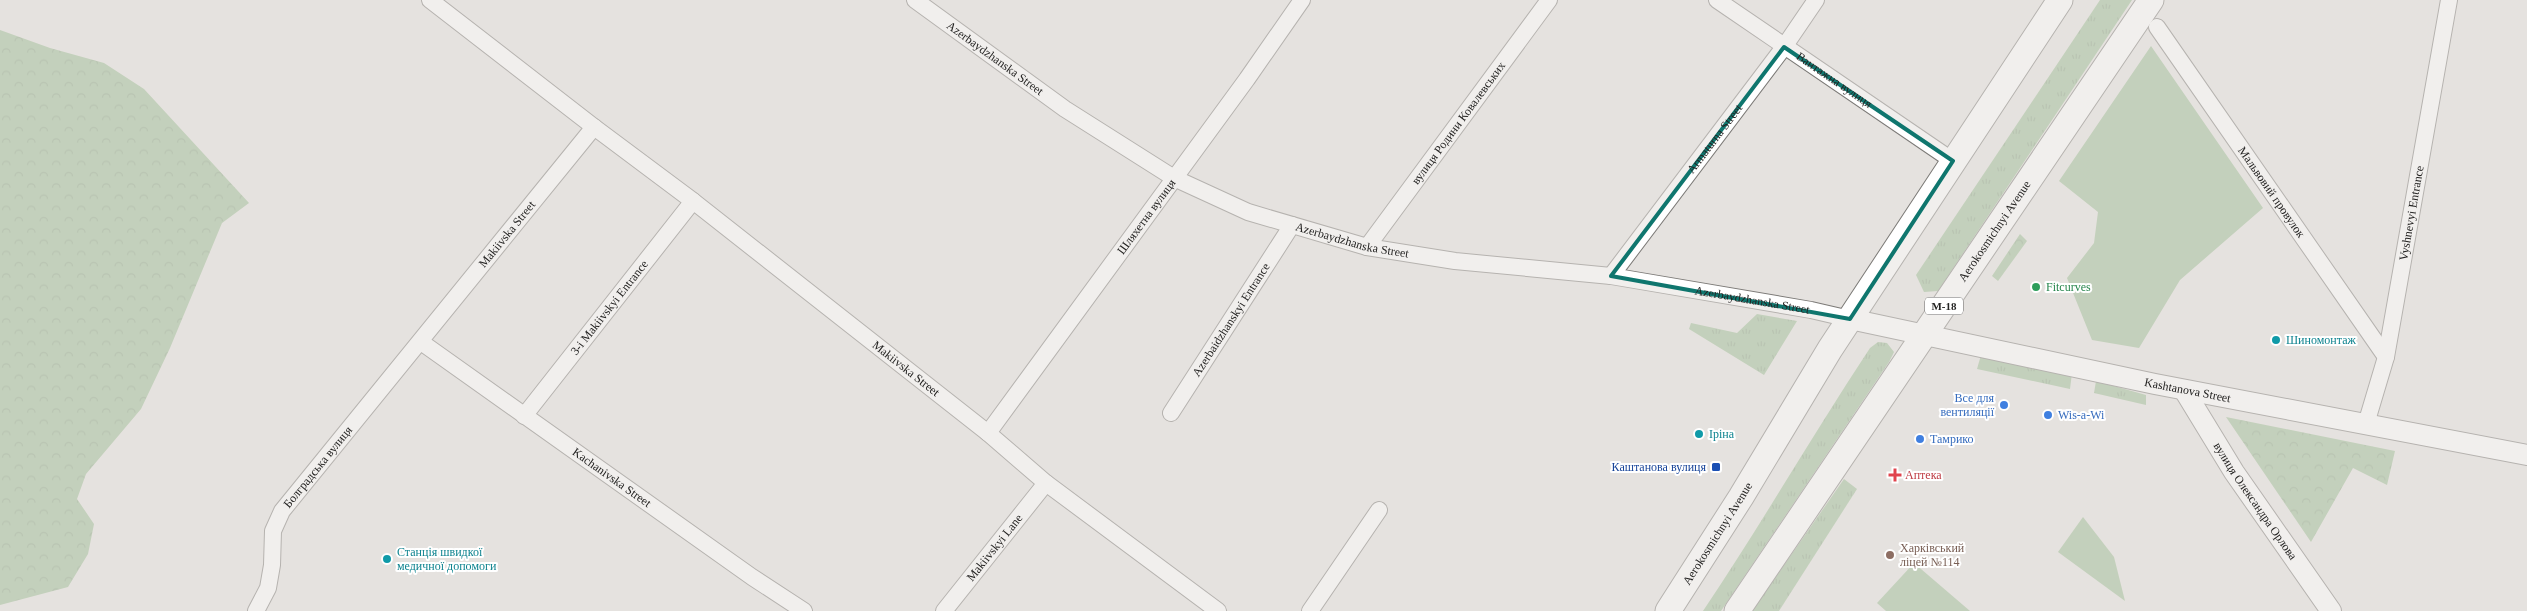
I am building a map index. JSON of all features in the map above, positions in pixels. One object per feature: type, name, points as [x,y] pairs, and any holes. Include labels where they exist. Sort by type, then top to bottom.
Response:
[{"type":"main road","name":"Aerokosmichnyi Avenue","points":[[1668,611],[1741,497],[1850,319],[2060,0]]},
{"type":"main road","name":"Aerokosmichnyi Avenue","points":[[1737,611],[2152,0]]},
{"type":"street","name":"Makiivska Street","points":[[430,0],[693,201],[988,433],[1046,483],[1218,611]]},
{"type":"street","name":"Azerbaydzhanska Street","points":[[915,0],[1065,109],[1174,178],[1248,212],[1367,247],[1455,261],[1611,276],[1811,310],[1850,319]]},
{"type":"street","name":"Шляхетна вулиця","points":[[988,433],[1302,0]]},
{"type":"street","name":"вулиця Родини Ковалевських","points":[[1367,247],[1549,0]]},
{"type":"street","name":"Вантажна вулиця","points":[[1717,0],[1953,160]]},
{"type":"street","name":"Armaturna Street","points":[[1611,276],[1784,47],[1816,0]]},
{"type":"street","name":"Vyshnevyi Entrance","points":[[2366,424],[2386,358],[2449,0]]},
{"type":"street","name":"Мальвовий провулок","points":[[2157,26],[2386,358]]},
{"type":"street","name":"Makiivska Street","points":[[421,342],[594,127]]},
{"type":"street","name":"3-i Makiivskyi Entrance","points":[[524,416],[693,201]]},
{"type":"street","name":"Azerbaidzhanskyi Entrance","points":[[1171,413],[1292,225]]},
{"type":"street","name":"Kashtanova Street","points":[[1850,319],[2184,390],[2527,455]]},
{"type":"street","name":"Kachanivska Street","points":[[421,342],[752,577],[804,611]]},
{"type":"street","name":"Болградська вулиця","points":[[256,611],[268,588],[273,531],[282,511],[421,342]]},
{"type":"street","name":"вулиця Олександра Орлова","points":[[2184,390],[2230,466],[2331,611]]},
{"type":"street","name":"Makiivskyi Lane","points":[[944,611],[1046,483]]},
{"type":"street","points":[[1310,611],[1379,510]]},
{"type":"highlighted area","points":[[1784,47],[1953,161],[1850,319],[1611,276]]},
{"type":"green space","points":[[2100,0],[2132,0],[1938,291],[1924,292],[1916,275]]},
{"type":"green space","points":[[0,30],[50,48],[104,63],[144,89],[249,203],[222,223],[170,348],[141,409],[86,474],[77,499],[94,524],[88,554],[68,587],[0,605]]},
{"type":"green space","points":[[2151,46],[2263,208],[2180,280],[2139,348],[2092,340],[2067,278],[2094,243],[2098,212],[2059,181]]},
{"type":"green space","points":[[2020,234],[2027,241],[1998,281],[1992,276]]},
{"type":"green space","points":[[1757,314],[1797,321],[1764,375],[1689,329],[1691,323],[1737,333]]},
{"type":"green space","points":[[1878,342],[1887,343],[1894,352],[1889,362],[1721,611],[1703,611],[1746,546],[1849,380],[1870,348]]},
{"type":"green space","points":[[1981,355],[2072,373],[2070,389],[1977,369]]},
{"type":"green space","points":[[2096,381],[2146,395],[2146,405],[2094,393]]},
{"type":"green space","points":[[2226,417],[2395,451],[2387,485],[2353,468],[2311,542]]},
{"type":"green space","points":[[1844,479],[1857,489],[1779,611],[1752,611]]},
{"type":"green space","points":[[2083,517],[2114,557],[2125,601],[2058,552]]},
{"type":"green space","points":[[1914,563],[1970,611],[1886,611],[1877,603]]},
{"type":"place","name":"Fitcurves","points":[[2036,287]]},
{"type":"place","name":"Шиномонтаж","points":[[2276,340]]},
{"type":"place","name":"Все для вентиляції","points":[[2004,405]]},
{"type":"place","name":"Wis-a-Wi","points":[[2048,415]]},
{"type":"place","name":"Іріна","points":[[1699,434]]},
{"type":"place","name":"Тамрико","points":[[1920,439]]},
{"type":"place","name":"Каштанова вулиця","points":[[1716,467]]},
{"type":"place","name":"Аптека","points":[[1895,475]]},
{"type":"place","name":"Харківський ліцей №114","points":[[1890,555]]},
{"type":"place","name":"Станція швидкої медичної допомоги","points":[[387,559]]}]
